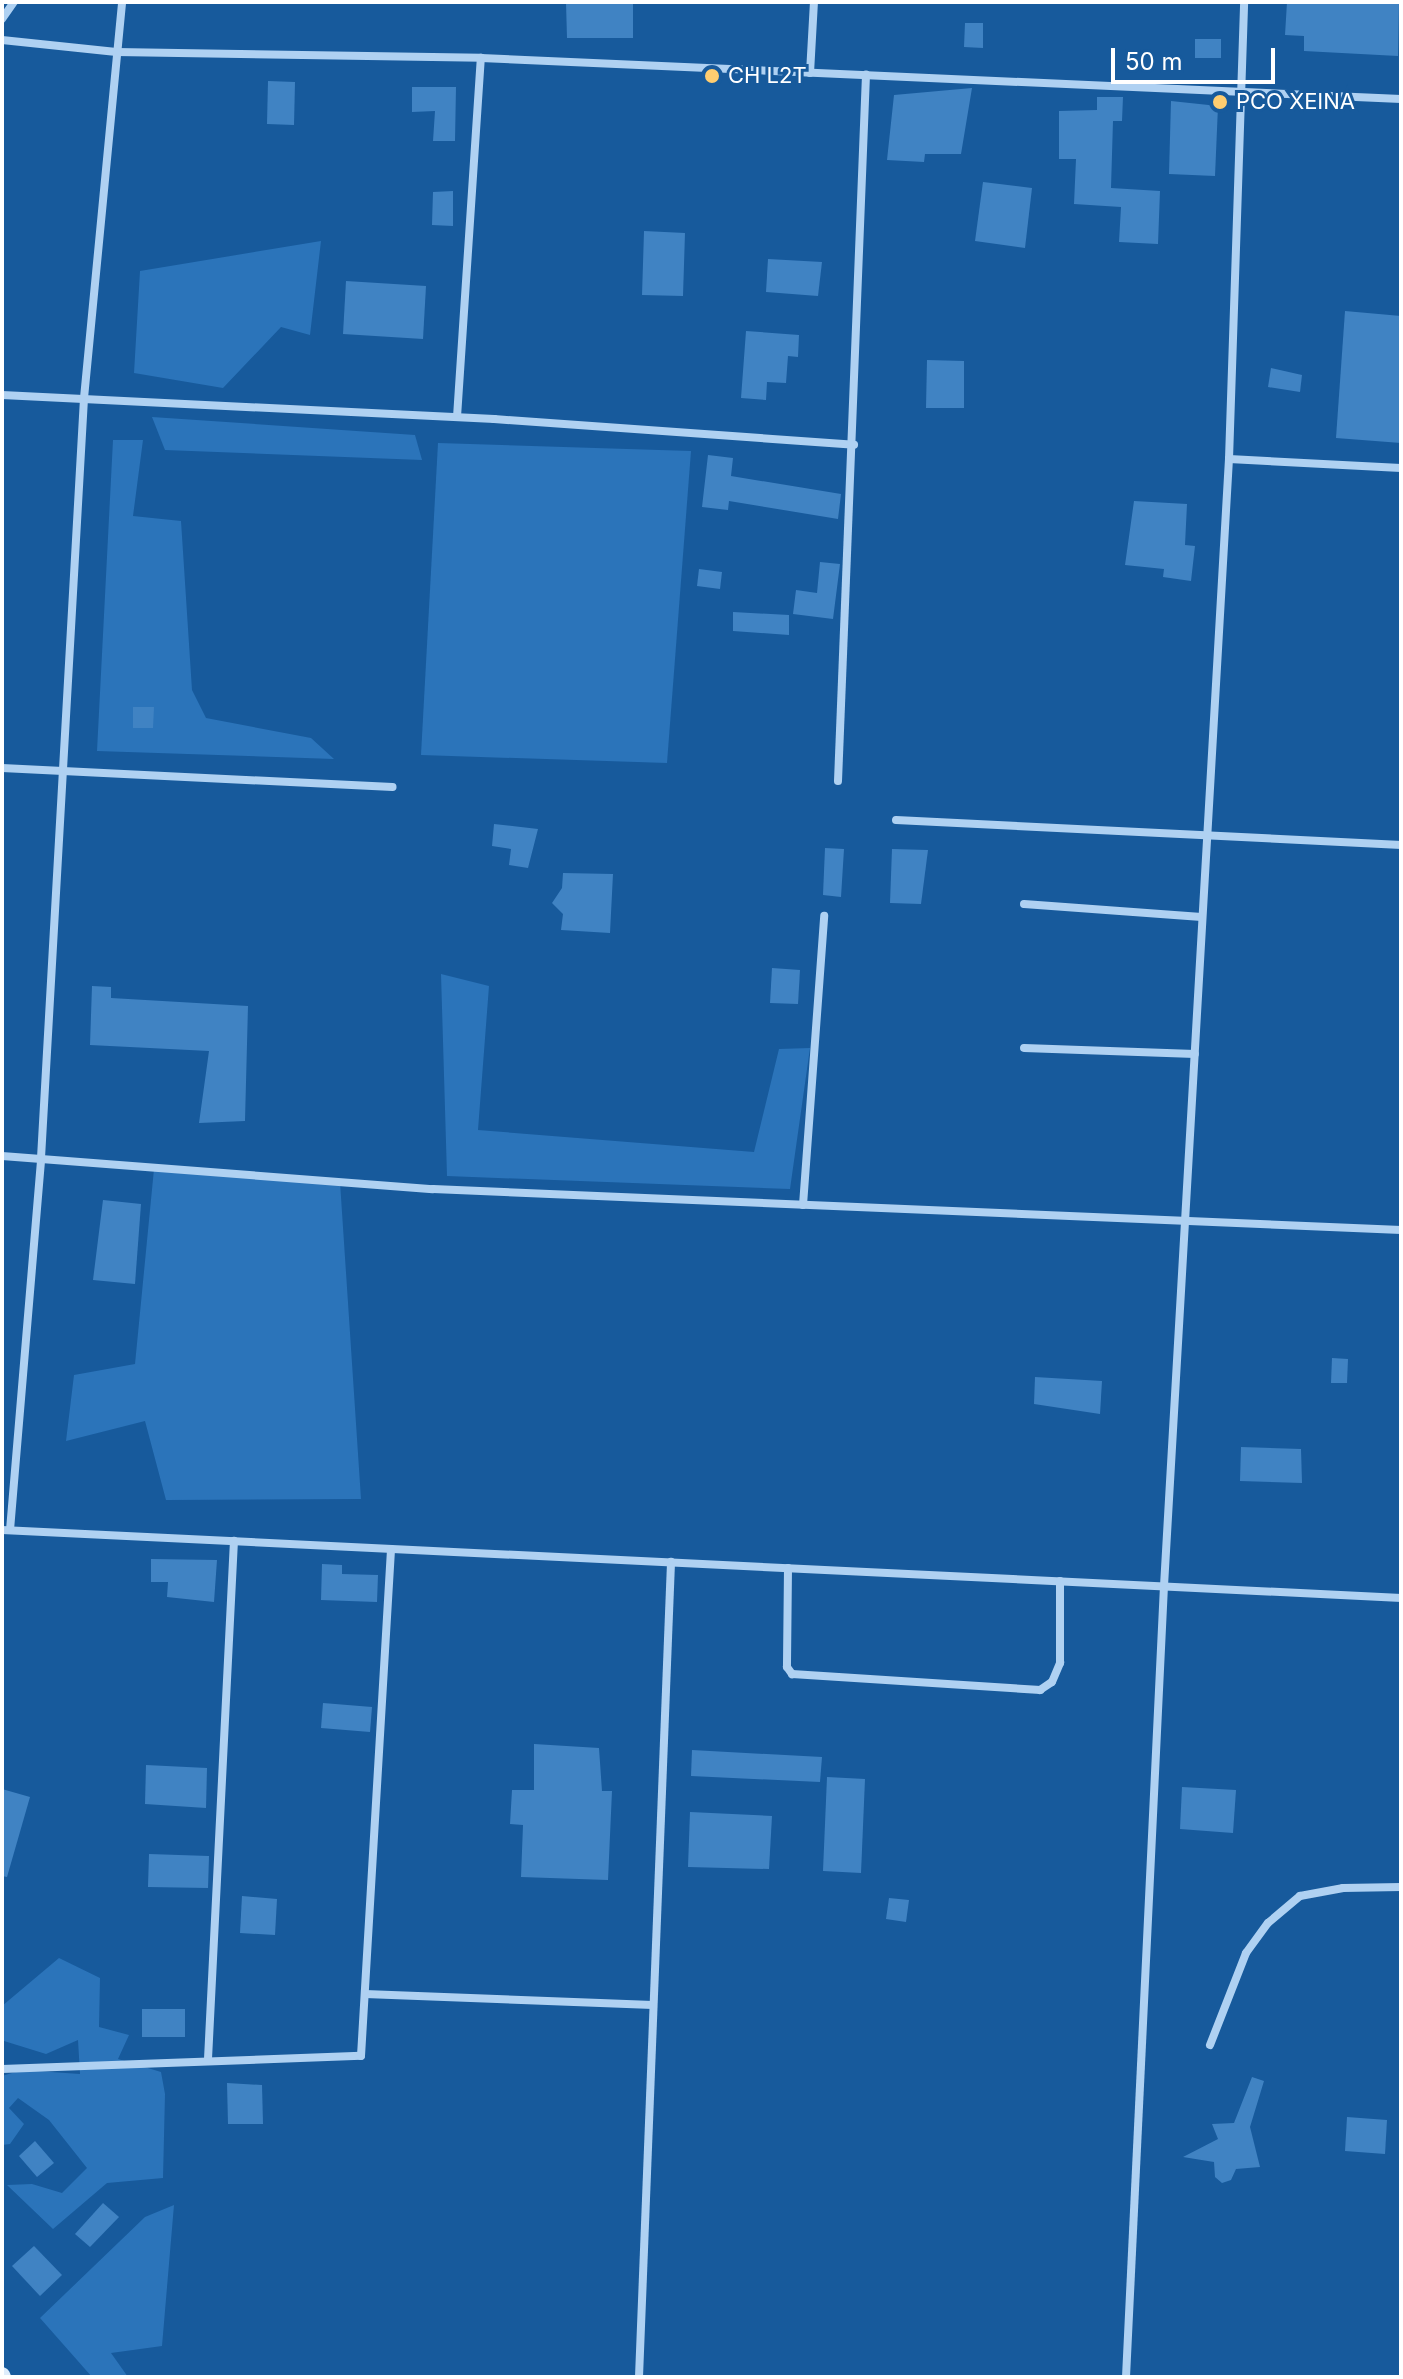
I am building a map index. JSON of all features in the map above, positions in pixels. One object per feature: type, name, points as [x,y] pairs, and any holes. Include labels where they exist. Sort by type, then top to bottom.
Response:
[{"type":"street","points":[[2,19],[14,2]]},
{"type":"street","points":[[122,2],[84,398],[66,771],[41,1158],[6,1530],[1401,1598]]},
{"type":"street","points":[[810,73],[814,2]]},
{"type":"street","points":[[1126,2377],[1164,1586],[1229,459],[1244,2]]},
{"type":"street","points":[[2,40],[116,52],[481,58],[1401,99]]},
{"type":"street","points":[[457,417],[481,58]]},
{"type":"street","points":[[838,781],[854,445],[866,75]]},
{"type":"street","points":[[2,395],[457,417],[854,445]]},
{"type":"street","points":[[1229,459],[1401,468]]},
{"type":"street","points":[[2,768],[393,787]]},
{"type":"street","points":[[896,820],[1207,838],[1401,845]]},
{"type":"street","points":[[1024,904],[1202,917]]},
{"type":"street","points":[[803,1205],[824,916]]},
{"type":"street","points":[[1024,1048],[1195,1054]]},
{"type":"street","points":[[2,1156],[433,1189],[1401,1230]]},
{"type":"street","points":[[208,2059],[234,1541]]},
{"type":"street","points":[[2,2069],[208,2059],[361,2056],[391,1549]]},
{"type":"street","points":[[639,2377],[671,1562]]},
{"type":"street","points":[[788,1568],[787,1667],[792,1674],[1040,1690],[1052,1682],[1060,1663],[1060,1581]]},
{"type":"street","points":[[1210,2045],[1246,1953],[1278,1914],[1300,1896],[1343,1888],[1401,1887]]},
{"type":"street","points":[[365,1994],[653,2005]]},
{"type":"shaded area","points":[[321,241],[310,335],[281,327],[223,388],[134,373],[140,271]]},
{"type":"shaded area","points":[[152,417],[415,435],[422,460],[165,450]]},
{"type":"shaded area","points":[[113,440],[143,440],[133,516],[181,521],[192,690],[206,718],[311,738],[334,759],[97,751]]},
{"type":"shaded area","points":[[438,443],[691,451],[667,763],[421,755]]},
{"type":"shaded area","points":[[441,974],[489,986],[478,1130],[754,1152],[779,1049],[810,1048],[790,1189],[447,1176]]},
{"type":"shaded area","points":[[154,1169],[340,1182],[361,1499],[166,1500],[145,1421],[66,1441],[74,1375],[135,1364]]},
{"type":"shaded area","points":[[59,1958],[100,1978],[99,2027],[129,2035],[118,2059],[161,2072],[165,2094],[163,2178],[107,2183],[53,2229],[7,2185],[32,2184],[62,2193],[87,2168],[49,2120],[18,2098],[9,2108],[24,2124],[10,2144],[2,2145],[2,2076],[22,2070],[80,2074],[78,2040],[46,2054],[4,2041],[2,2006]]},
{"type":"shaded area","points":[[174,2205],[162,2346],[111,2353],[128,2377],[92,2377],[40,2318],[145,2217]]},
{"type":"building","points":[[566,2],[633,2],[633,38],[567,38]]},
{"type":"building","points":[[1287,2],[1399,2],[1398,56],[1304,51],[1304,36],[1285,35]]},
{"type":"building","points":[[965,23],[983,23],[983,48],[964,47]]},
{"type":"building","points":[[1195,39],[1221,39],[1221,58],[1195,58]]},
{"type":"building","points":[[268,81],[295,82],[294,125],[267,124]]},
{"type":"building","points":[[412,87],[456,87],[455,141],[433,141],[435,111],[412,112]]},
{"type":"building","points":[[972,88],[961,154],[925,154],[924,162],[887,160],[894,95]]},
{"type":"building","points":[[1097,97],[1123,97],[1122,121],[1113,121],[1111,188],[1160,191],[1158,244],[1119,242],[1121,207],[1074,204],[1076,159],[1059,159],[1059,111],[1097,110]]},
{"type":"building","points":[[1171,101],[1218,106],[1215,176],[1169,174]]},
{"type":"building","points":[[983,182],[1032,188],[1025,248],[975,241]]},
{"type":"building","points":[[453,191],[453,226],[432,225],[433,192]]},
{"type":"building","points":[[644,231],[685,233],[683,296],[642,295]]},
{"type":"building","points":[[768,259],[822,262],[818,296],[766,292]]},
{"type":"building","points":[[346,281],[426,286],[423,339],[343,334]]},
{"type":"building","points":[[1345,311],[1401,316],[1401,443],[1336,438]]},
{"type":"building","points":[[746,331],[799,335],[798,357],[788,356],[786,383],[767,382],[766,400],[741,398]]},
{"type":"building","points":[[927,360],[964,361],[964,408],[926,408]]},
{"type":"building","points":[[1271,368],[1302,375],[1300,392],[1268,387]]},
{"type":"building","points":[[708,455],[733,458],[731,476],[841,494],[838,519],[729,501],[728,510],[702,507]]},
{"type":"building","points":[[1134,501],[1187,504],[1185,545],[1195,546],[1191,581],[1163,577],[1164,569],[1125,565]]},
{"type":"building","points":[[820,562],[840,564],[833,619],[793,614],[796,590],[817,593]]},
{"type":"building","points":[[699,569],[722,572],[720,589],[697,586]]},
{"type":"building","points":[[733,612],[789,615],[789,635],[733,631]]},
{"type":"building","points":[[133,707],[154,707],[153,728],[133,728]]},
{"type":"building","points":[[494,824],[538,829],[528,868],[509,865],[511,849],[492,846]]},
{"type":"building","points":[[825,848],[844,849],[841,897],[823,895]]},
{"type":"building","points":[[892,849],[928,850],[921,904],[890,903]]},
{"type":"building","points":[[563,873],[613,874],[610,933],[561,930],[563,914],[552,903],[562,888]]},
{"type":"building","points":[[772,968],[800,970],[798,1004],[770,1003]]},
{"type":"building","points":[[92,986],[111,987],[111,998],[248,1006],[245,1121],[199,1123],[209,1051],[90,1045]]},
{"type":"building","points":[[103,1200],[141,1204],[135,1284],[93,1280]]},
{"type":"building","points":[[1332,1358],[1348,1359],[1347,1383],[1331,1383]]},
{"type":"building","points":[[1035,1377],[1102,1381],[1100,1414],[1034,1404]]},
{"type":"building","points":[[1241,1447],[1301,1449],[1302,1483],[1240,1481]]},
{"type":"building","points":[[151,1559],[217,1560],[214,1602],[167,1597],[168,1582],[151,1582]]},
{"type":"building","points":[[322,1564],[342,1565],[342,1574],[378,1575],[377,1602],[321,1600]]},
{"type":"building","points":[[323,1703],[372,1707],[370,1732],[321,1728]]},
{"type":"building","points":[[534,1744],[599,1748],[602,1791],[612,1791],[608,1880],[521,1877],[523,1825],[510,1824],[512,1790],[534,1790]]},
{"type":"building","points":[[692,1750],[822,1757],[820,1782],[691,1776]]},
{"type":"building","points":[[146,1765],[207,1768],[206,1808],[145,1804]]},
{"type":"building","points":[[827,1777],[865,1779],[861,1873],[823,1871]]},
{"type":"building","points":[[1182,1787],[1236,1790],[1233,1833],[1180,1829]]},
{"type":"building","points":[[2,1789],[30,1797],[7,1877],[2,1876]]},
{"type":"building","points":[[690,1812],[772,1816],[769,1869],[688,1867]]},
{"type":"building","points":[[149,1854],[209,1856],[208,1888],[148,1887]]},
{"type":"building","points":[[242,1896],[277,1899],[275,1935],[240,1933]]},
{"type":"building","points":[[889,1898],[909,1900],[906,1922],[886,1919]]},
{"type":"building","points":[[142,2009],[185,2009],[185,2037],[142,2037]]},
{"type":"building","points":[[1252,2077],[1264,2081],[1250,2127],[1260,2167],[1236,2169],[1231,2180],[1222,2183],[1215,2177],[1214,2162],[1183,2157],[1218,2139],[1212,2124],[1234,2123]]},
{"type":"building","points":[[227,2083],[262,2085],[263,2124],[228,2124]]},
{"type":"building","points":[[1347,2117],[1387,2120],[1385,2154],[1345,2151]]},
{"type":"building","points":[[35,2141],[54,2163],[37,2177],[19,2156]]},
{"type":"building","points":[[103,2203],[119,2217],[90,2247],[75,2234]]},
{"type":"building","points":[[34,2246],[62,2275],[40,2296],[12,2266]]},
{"type":"place","name":"CH L2T","points":[[712,76]]},
{"type":"place","name":"PCO XEINA","points":[[1220,102]]}]
